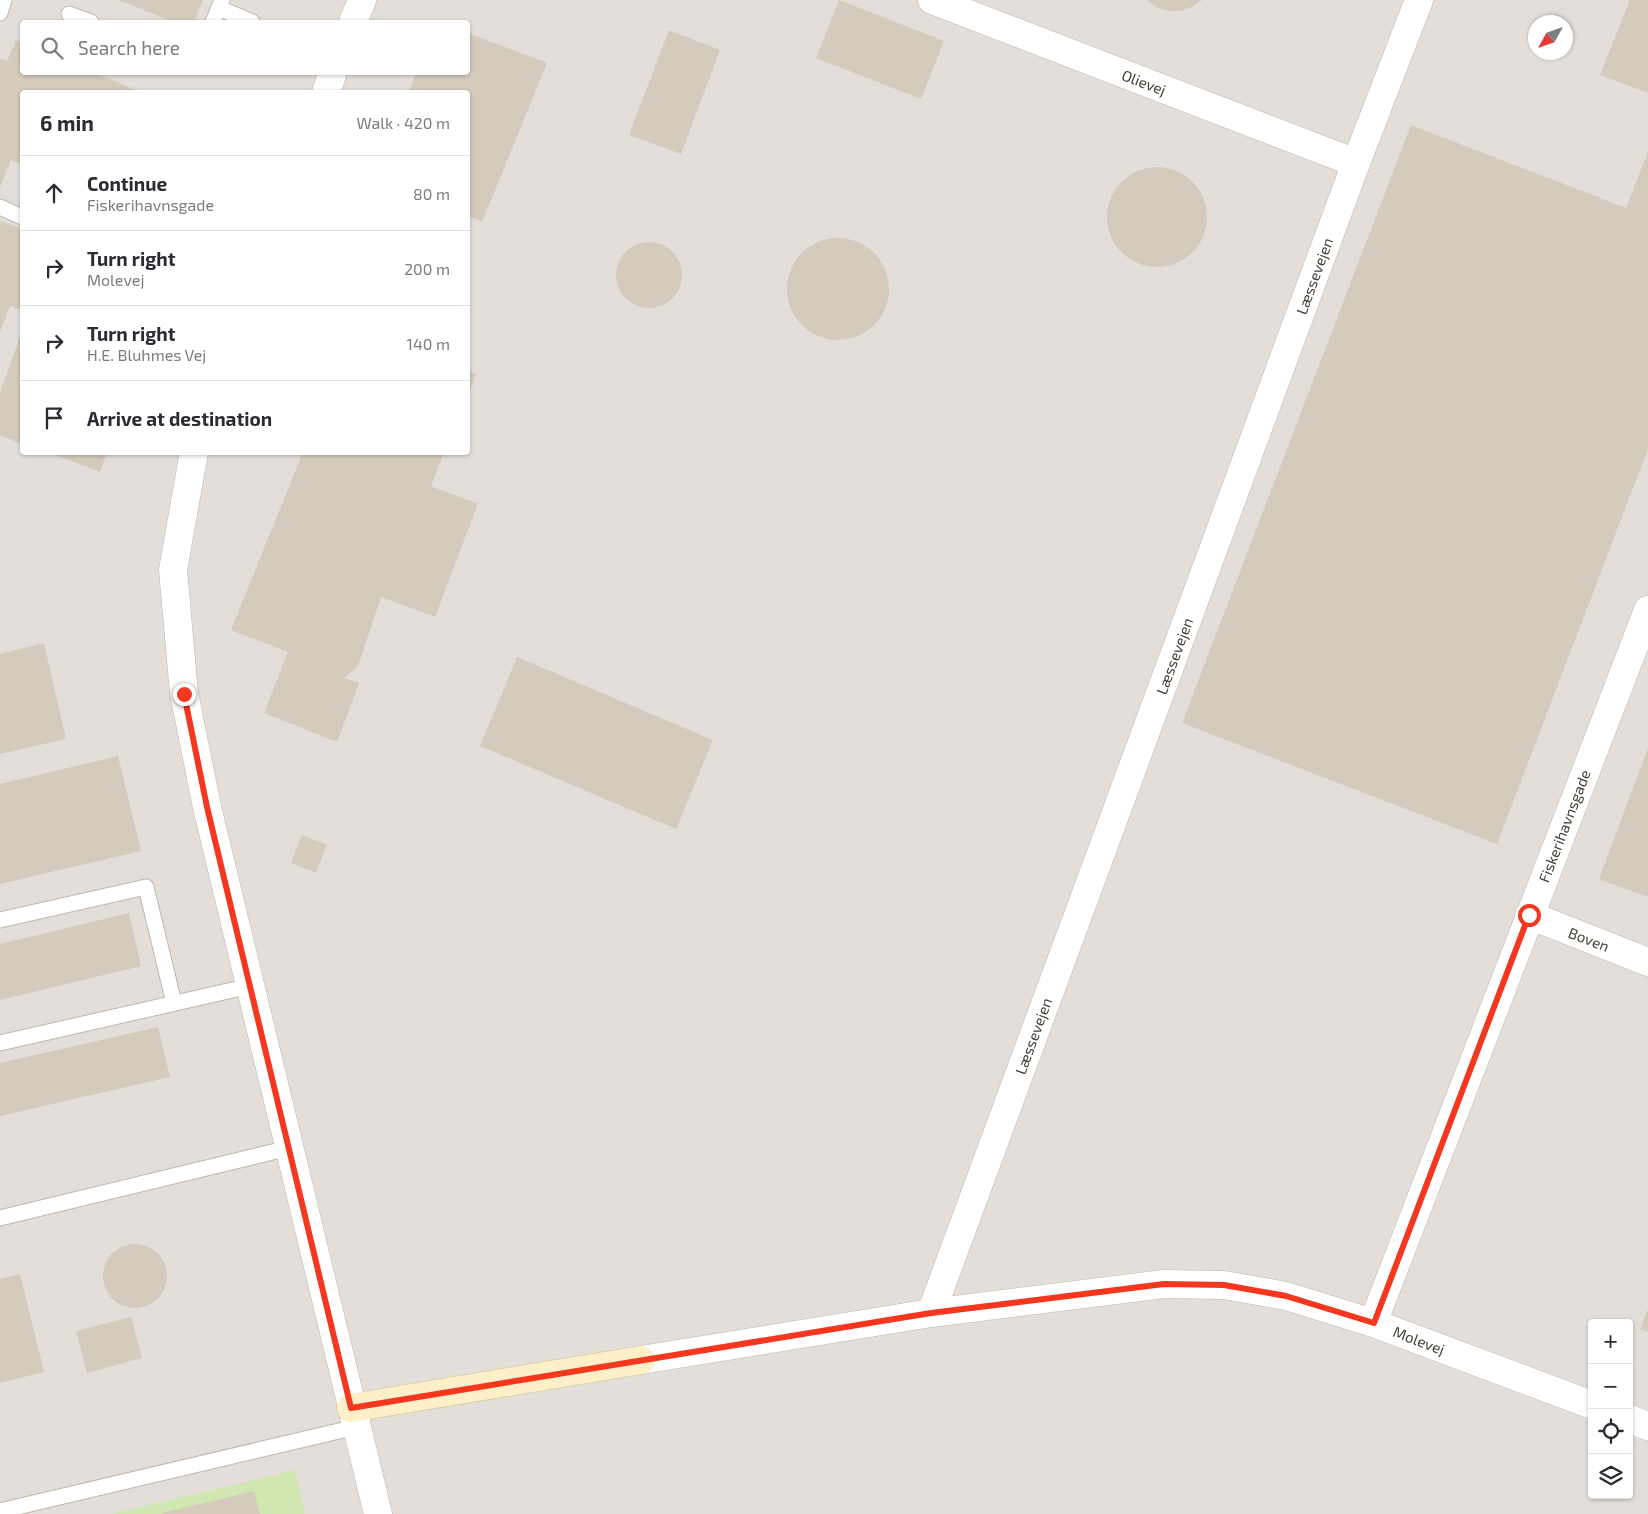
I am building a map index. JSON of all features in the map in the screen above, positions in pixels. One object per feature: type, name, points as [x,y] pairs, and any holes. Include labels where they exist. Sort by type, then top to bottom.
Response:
[{"type":"street","points":[[354,20],[362,0]]},
{"type":"street","name":"Olievej","points":[[932,0],[1356,163]]},
{"type":"street","name":"Læssevejen","points":[[931,1313],[1356,163],[1419,0]]},
{"type":"street","points":[[327,90],[333,75]]},
{"type":"street","points":[[193,455],[173,570],[184,694],[207,807],[378,1514]]},
{"type":"street","name":"Fiskerihavnsgade","points":[[1374,1323],[1529,915],[1648,610]]},
{"type":"street","name":"Boven","points":[[1529,915],[1648,962]]},
{"type":"street","name":"Molevej","points":[[354,1418],[641,1360],[931,1313],[1164,1284],[1224,1285],[1286,1296],[1374,1323],[1588,1403]]},
{"type":"street","points":[[1633,1420],[1648,1426]]},
{"type":"lane","points":[[0,13],[4,0]]},
{"type":"lane","points":[[218,10],[246,20]]},
{"type":"lane","points":[[69,14],[86,20]]},
{"type":"lane","points":[[0,208],[20,216]]},
{"type":"lane","points":[[0,920],[146,887],[174,1003]]},
{"type":"lane","points":[[0,1043],[250,986]]},
{"type":"lane","points":[[0,1218],[289,1148]]},
{"type":"lane","points":[[0,1511],[354,1418]]},
{"type":"shaded area","points":[[0,0],[1648,0],[1648,1514],[0,1514]]},
{"type":"green space","points":[[295,1470],[305,1514],[111,1514]]},
{"type":"building","points":[[119,0],[203,0],[195,20],[168,20]]},
{"type":"building","points":[[839,0],[944,41],[921,99],[816,58]]},
{"type":"building","points":[[1147,0],[1202,0],[1182,11],[1169,11],[1156,7]]},
{"type":"building","points":[[1630,0],[1648,0],[1648,93],[1600,75]]},
{"type":"building","points":[[669,30],[720,50],[681,154],[629,135]]},
{"type":"building","points":[[470,34],[547,63],[482,222],[470,217],[470,90],[410,90],[415,75],[470,75]]},
{"type":"building","points":[[16,40],[20,42],[20,75],[100,75],[135,90],[20,90],[20,164],[11,160],[0,187],[0,58],[7,61]]},
{"type":"building","points":[[1411,125],[1626,208],[1648,152],[1648,449],[1497,844],[1182,723]]},
{"type":"building","points":[[1157,167],[1176,170],[1193,181],[1204,198],[1207,217],[1204,236],[1193,253],[1176,264],[1157,267],[1138,264],[1121,253],[1110,236],[1107,217],[1110,198],[1121,181],[1138,170]]},
{"type":"building","points":[[0,221],[20,228],[20,309],[10,306],[0,332]]},
{"type":"building","points":[[838,238],[857,242],[874,253],[885,270],[889,289],[885,308],[874,325],[857,336],[838,340],[819,336],[802,325],[791,308],[787,289],[791,270],[802,253],[819,242]]},
{"type":"building","points":[[649,242],[662,245],[672,252],[679,262],[682,275],[679,288],[672,298],[662,305],[649,308],[636,305],[626,298],[619,288],[616,275],[619,262],[626,252],[636,245]]},
{"type":"building","points":[[20,337],[20,443],[0,435],[0,393]]},
{"type":"building","points":[[470,372],[476,374],[470,390]]},
{"type":"building","points":[[56,455],[106,455],[100,472]]},
{"type":"building","points":[[302,455],[443,455],[431,486],[478,504],[435,617],[381,597],[358,666],[344,678],[359,683],[337,742],[264,713],[288,652],[231,630]]},
{"type":"building","points":[[44,643],[66,739],[0,754],[0,654]]},
{"type":"building","points":[[517,657],[713,740],[676,829],[480,746]]},
{"type":"building","points":[[1648,748],[1648,897],[1599,879]]},
{"type":"building","points":[[118,756],[141,851],[0,884],[0,784]]},
{"type":"building","points":[[302,835],[327,845],[316,873],[291,863]]},
{"type":"building","points":[[129,913],[141,966],[0,1000],[0,944]]},
{"type":"building","points":[[158,1027],[170,1077],[0,1116],[0,1063]]},
{"type":"building","points":[[135,1244],[153,1249],[158,1253],[162,1258],[167,1276],[162,1294],[158,1299],[153,1303],[135,1308],[117,1303],[112,1299],[108,1294],[103,1276],[108,1258],[112,1253],[117,1249]]},
{"type":"building","points":[[20,1274],[44,1372],[0,1383],[0,1279]]},
{"type":"building","points":[[1648,1309],[1648,1332],[1640,1329]]},
{"type":"building","points":[[131,1317],[142,1358],[87,1373],[76,1331]]},
{"type":"building","points":[[254,1491],[260,1514],[163,1514],[163,1513]]},
{"type":"route","points":[[184,694],[207,807],[351,1408],[931,1313],[1164,1284],[1224,1285],[1286,1296],[1374,1323],[1529,915]]}]
